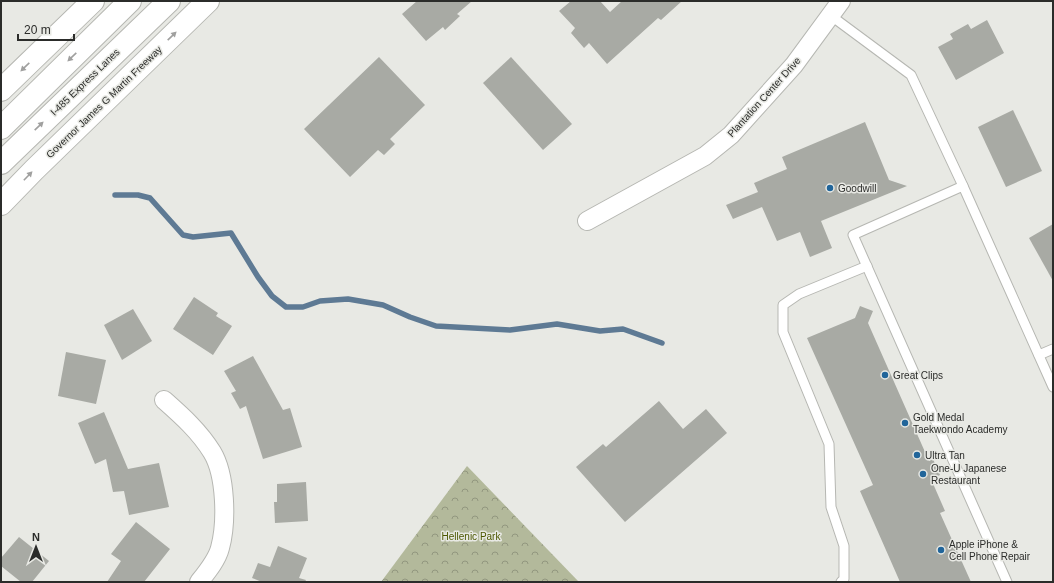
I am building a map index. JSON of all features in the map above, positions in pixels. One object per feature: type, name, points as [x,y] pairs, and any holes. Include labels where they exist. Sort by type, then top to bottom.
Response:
[{"type":"highway","points":[[1,90],[93,1]]},
{"type":"highway","points":[[1,128],[130,1]]},
{"type":"highway","name":"I-485 Express Lanes","points":[[1,163],[169,1]]},
{"type":"highway","name":"Governor James G Martin Freeway","points":[[1,204],[208,1]]},
{"type":"street","name":"Plantation Center Drive","points":[[587,221],[705,156],[731,135],[794,65],[841,1]]},
{"type":"street","points":[[164,400],[189,422],[212,452],[219,469],[225,507],[220,548],[200,582]]},
{"type":"lane","points":[[830,16],[911,75],[963,186],[1053,387]]},
{"type":"lane","points":[[963,186],[853,235],[1007,582]]},
{"type":"lane","points":[[841,582],[844,579],[844,546],[831,507],[829,444],[783,332],[784,305],[799,294],[867,266]]},
{"type":"lane","points":[[1039,355],[1053,349]]},
{"type":"green space","name":"Hellenic Park","points":[[467,466],[579,582],[381,582]]},
{"type":"building","points":[[417,1],[472,1],[457,14],[460,16],[445,30],[443,27],[426,41],[402,14]]},
{"type":"building","points":[[571,1],[600,1],[610,12],[622,1],[682,1],[661,20],[658,18],[607,64],[589,43],[584,48],[571,33],[575,28],[559,11]]},
{"type":"building","points":[[987,20],[1004,53],[956,80],[938,47],[953,39],[950,34],[968,24],[971,29]]},
{"type":"building","points":[[379,57],[425,105],[390,139],[395,144],[384,155],[378,150],[350,177],[304,129]]},
{"type":"building","points":[[511,57],[572,124],[543,150],[483,83]]},
{"type":"building","points":[[1013,110],[1042,171],[1006,187],[978,127]]},
{"type":"building","name":"Goodwill","points":[[865,122],[889,180],[907,186],[821,221],[832,248],[810,257],[800,232],[777,241],[762,207],[733,219],[726,205],[758,192],[754,183],[787,169],[782,157]]},
{"type":"building","points":[[1053,224],[1053,281],[1029,238]]},
{"type":"building","points":[[194,297],[218,313],[216,316],[232,326],[213,355],[173,329]]},
{"type":"building","points":[[860,306],[873,311],[868,323],[929,461],[933,459],[940,475],[931,479],[945,511],[940,513],[971,582],[900,582],[860,491],[873,485],[807,338],[855,318]]},
{"type":"building","points":[[133,309],[152,341],[122,360],[104,325]]},
{"type":"building","points":[[66,352],[106,360],[96,404],[58,396]]},
{"type":"building","points":[[253,356],[283,410],[290,408],[302,447],[263,459],[246,406],[240,409],[231,393],[236,391],[224,371]]},
{"type":"building","points":[[659,401],[683,429],[706,409],[727,433],[625,522],[576,467],[603,444],[606,447]]},
{"type":"building","points":[[104,412],[128,469],[159,463],[169,507],[129,515],[124,491],[113,492],[106,459],[95,464],[78,423]]},
{"type":"building","points":[[306,482],[308,521],[275,523],[274,502],[277,502],[277,484]]},
{"type":"building","points":[[136,522],[170,549],[144,582],[107,582],[121,561],[111,554]]},
{"type":"building","points":[[19,537],[49,561],[32,582],[21,582],[1,566],[1,558]]},
{"type":"building","points":[[278,546],[307,558],[299,578],[306,580],[305,582],[262,582],[252,578],[258,563],[270,567]]},
{"type":"waterway","points":[[115,195],[138,195],[150,198],[183,235],[193,237],[231,233],[258,277],[272,296],[286,307],[303,307],[320,301],[348,299],[383,305],[410,317],[436,326],[510,330],[557,324],[600,331],[623,329],[662,343]]},
{"type":"place","name":"Goodwill","points":[[830,188]]},
{"type":"place","name":"Great Clips","points":[[885,375]]},
{"type":"place","name":"Gold Medal Taekwondo Academy","points":[[905,423]]},
{"type":"place","name":"Ultra Tan","points":[[917,455]]},
{"type":"place","name":"One‐U Japanese Restaurant","points":[[923,474]]},
{"type":"place","name":"Apple iPhone & Cell Phone Repair","points":[[941,550]]}]
